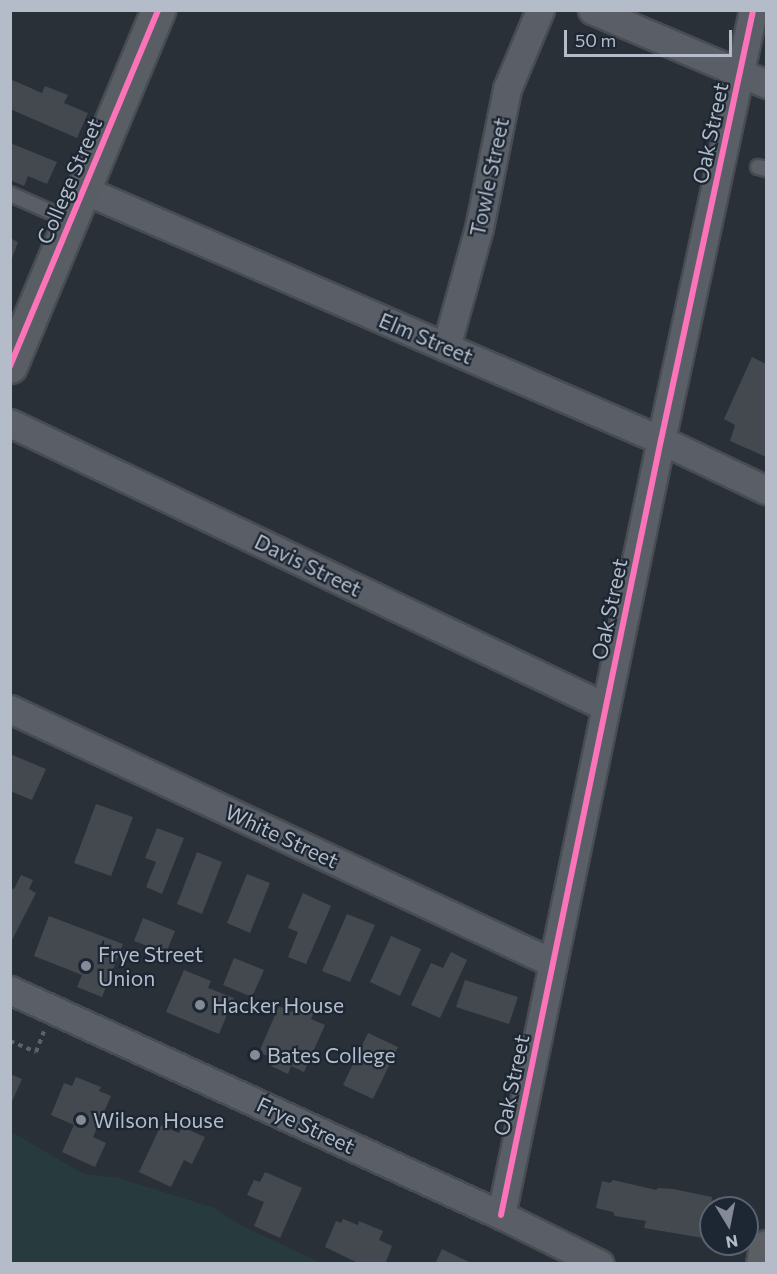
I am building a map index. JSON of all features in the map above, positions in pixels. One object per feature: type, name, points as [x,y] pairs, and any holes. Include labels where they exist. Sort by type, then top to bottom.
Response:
[{"type":"highway","points":[[763,1263],[766,1247]]},
{"type":"main road","name":"College Street","points":[[10,366],[158,10]]},
{"type":"street","name":"Towle Street","points":[[446,347],[479,228],[507,88],[540,10]]},
{"type":"street","points":[[592,10],[766,84]]},
{"type":"street","name":"Oak Street","points":[[501,1215],[661,440],[753,10]]},
{"type":"street","name":"Elm Street","points":[[84,190],[661,440],[766,490]]},
{"type":"street","name":"Davis Street","points":[[10,423],[606,707]]},
{"type":"street","name":"White Street","points":[[10,709],[553,963]]},
{"type":"street","name":"Frye Street","points":[[10,990],[501,1215],[600,1263]]},
{"type":"lane","points":[[10,194],[69,220]]},
{"type":"path","points":[[10,1041],[36,1052],[44,1031]]},
{"type":"green space","points":[[10,1131],[84,1174],[118,1178],[215,1208],[238,1224],[321,1263],[11,1263]]},
{"type":"building","points":[[10,79],[42,93],[45,86],[68,95],[64,103],[88,113],[77,138],[10,109]]},
{"type":"building","points":[[10,143],[57,162],[47,184],[28,176],[24,186],[10,180]]},
{"type":"building","points":[[10,238],[18,242],[11,261],[10,261]]},
{"type":"building","points":[[752,357],[766,364],[766,457],[730,441],[735,425],[724,419]]},
{"type":"building","points":[[10,754],[46,769],[32,800],[10,791]]},
{"type":"building","points":[[96,804],[133,817],[111,876],[74,863]]},
{"type":"building","points":[[157,828],[184,838],[162,894],[146,887],[156,862],[145,858]]},
{"type":"building","points":[[197,852],[222,862],[202,914],[177,904]]},
{"type":"building","points":[[247,874],[270,883],[250,933],[227,923]]},
{"type":"building","points":[[21,875],[33,880],[29,889],[36,893],[10,944],[10,888],[14,889]]},
{"type":"building","points":[[303,893],[331,906],[306,964],[288,957],[298,932],[288,928]]},
{"type":"building","points":[[347,914],[375,925],[350,982],[322,971]]},
{"type":"building","name":"Frye Street Union","points":[[49,916],[123,944],[102,997],[77,987],[82,975],[34,956]]},
{"type":"building","points":[[143,918],[175,931],[166,953],[134,941]]},
{"type":"building","points":[[391,936],[421,949],[400,996],[370,982]]},
{"type":"building","points":[[451,952],[467,960],[440,1018],[411,1005],[431,963],[443,968]]},
{"type":"building","points":[[234,958],[264,970],[252,997],[223,985]]},
{"type":"building","name":"Hacker House","points":[[184,970],[211,981],[208,988],[234,998],[219,1034],[166,1012]]},
{"type":"building","points":[[465,980],[518,997],[509,1024],[456,1007]]},
{"type":"building","points":[[298,999],[316,1007],[311,1019],[325,1025],[304,1072],[291,1066],[288,1074],[271,1066],[274,1059],[259,1052],[279,1006],[292,1012]]},
{"type":"building","points":[[368,1033],[398,1047],[373,1099],[343,1085]]},
{"type":"building","points":[[10,1074],[22,1079],[10,1106]]},
{"type":"building","name":"Wilson House","points":[[76,1077],[101,1087],[99,1091],[111,1096],[93,1137],[106,1143],[95,1167],[62,1152],[74,1125],[51,1115],[64,1083],[72,1086]]},
{"type":"building","points":[[161,1125],[179,1133],[182,1127],[205,1137],[192,1164],[184,1160],[171,1187],[139,1172]]},
{"type":"building","points":[[265,1172],[302,1188],[280,1238],[254,1226],[264,1202],[247,1195],[254,1180],[260,1182]]},
{"type":"building","points":[[613,1180],[656,1190],[658,1188],[673,1189],[707,1196],[699,1196],[699,1237],[644,1228],[646,1221],[615,1216],[613,1212],[596,1208],[602,1181],[610,1183]]},
{"type":"building","points":[[343,1219],[358,1225],[359,1221],[383,1231],[379,1240],[392,1246],[385,1264],[360,1264],[325,1247],[336,1221],[341,1223]]},
{"type":"building","points":[[442,1249],[473,1264],[435,1264]]},
{"type":"cycle path","points":[[10,366],[158,10]]},
{"type":"cycle path","points":[[501,1215],[661,440],[753,10]]},
{"type":"place","name":"Frye Street Union","points":[[86,966]]},
{"type":"place","name":"Hacker House","points":[[200,1005]]},
{"type":"place","name":"Bates College","points":[[255,1055]]},
{"type":"place","name":"Wilson House","points":[[81,1120]]}]
